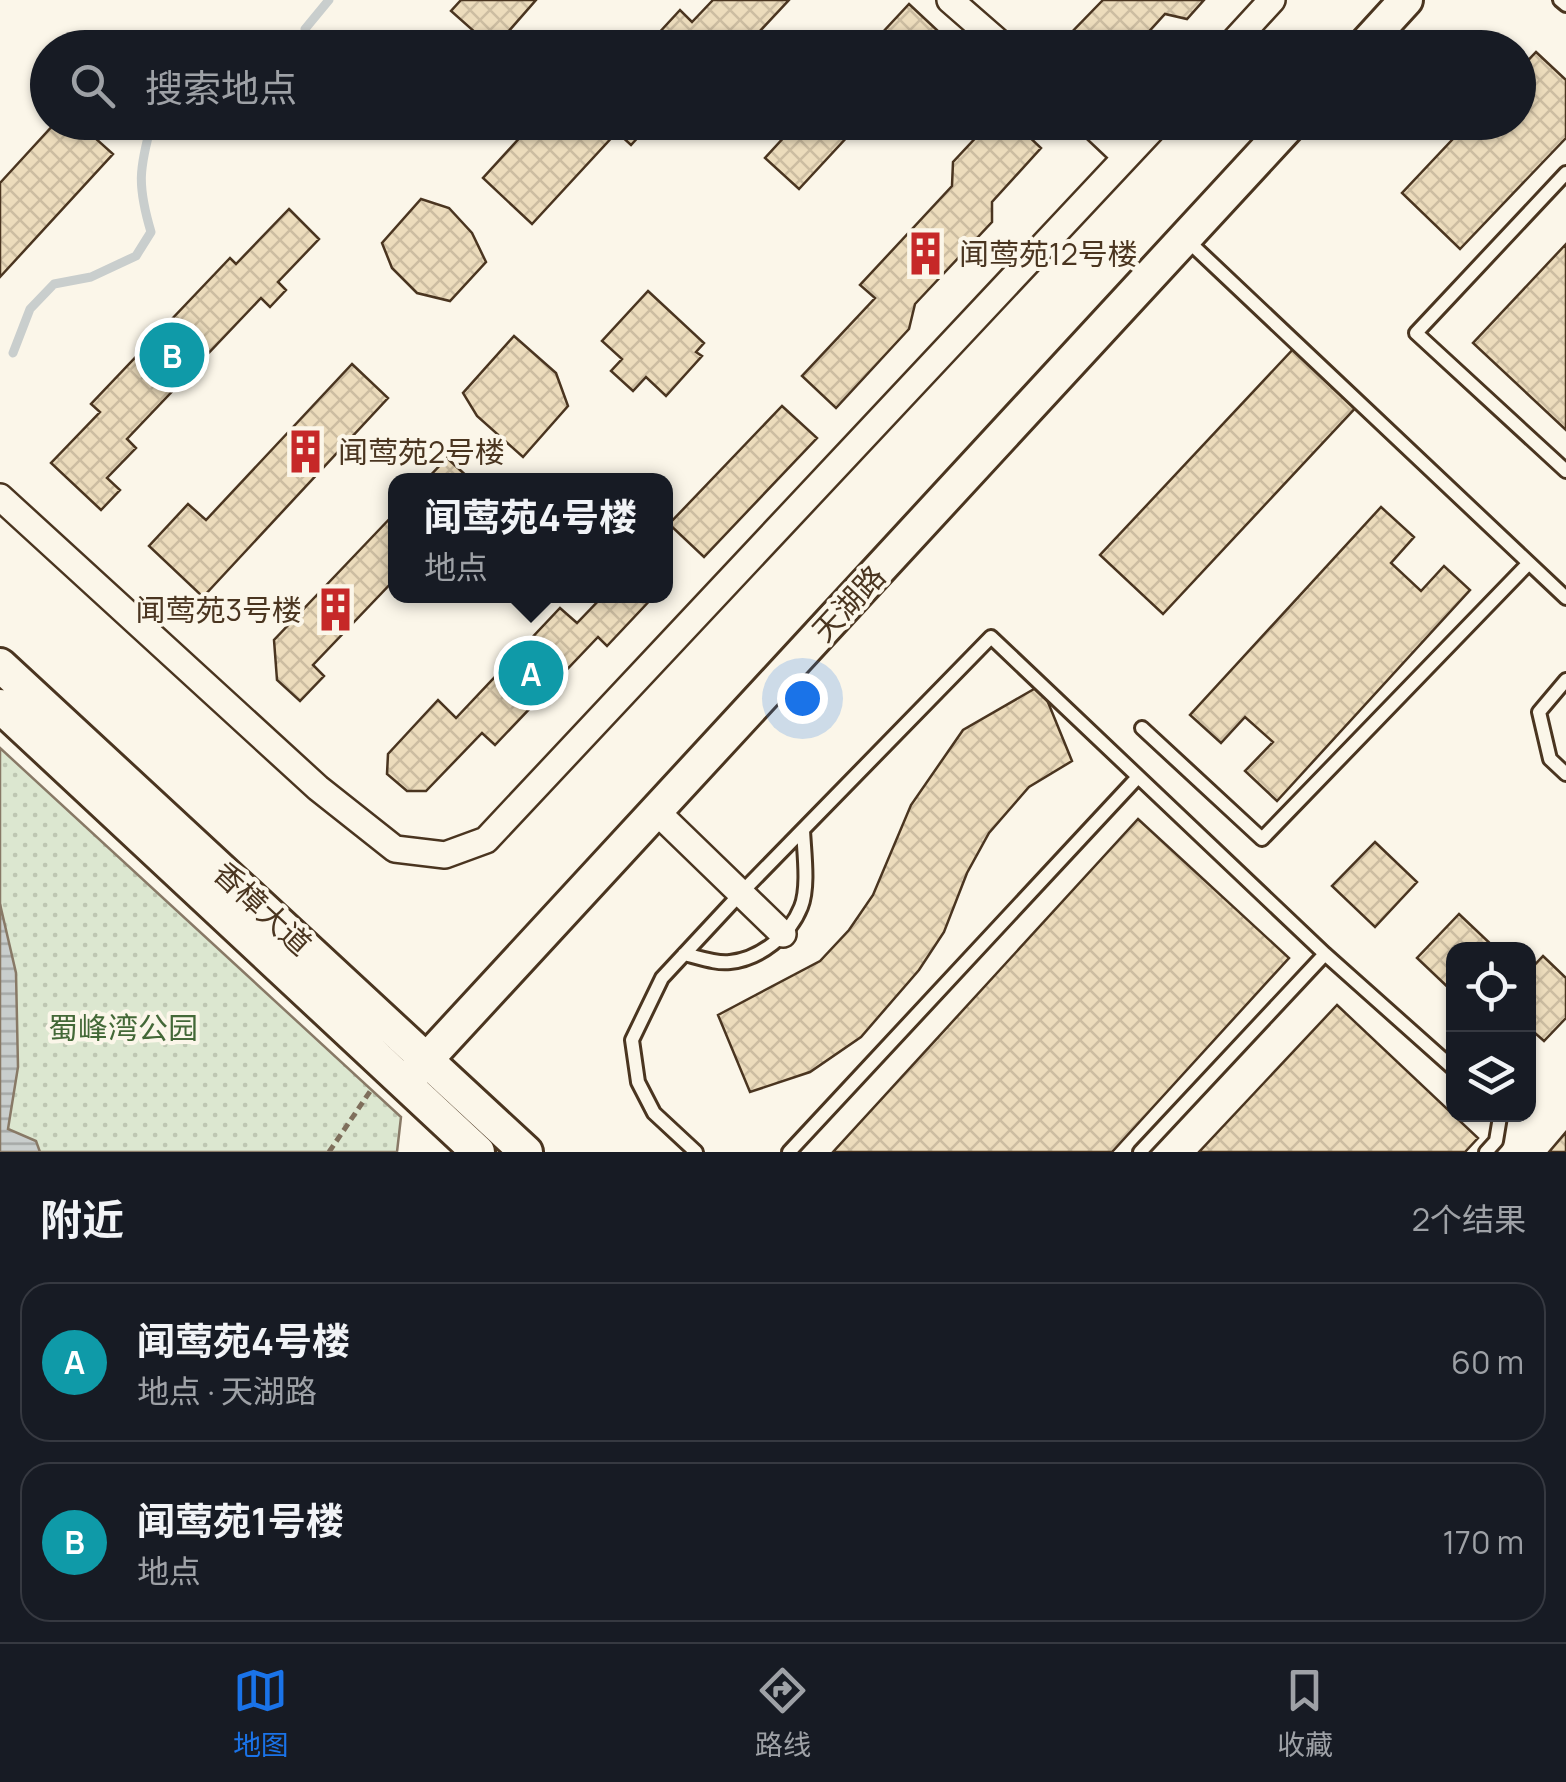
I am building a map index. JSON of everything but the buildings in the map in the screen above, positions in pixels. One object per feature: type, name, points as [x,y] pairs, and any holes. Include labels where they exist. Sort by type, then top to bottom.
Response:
[{"type":"street","points":[[950,0],[984,30]]},
{"type":"street","points":[[1244,30],[1272,0]]},
{"type":"street","points":[[1378,30],[1406,0]]},
{"type":"street","points":[[1108,140],[1126,157]]},
{"type":"street","points":[[0,497],[318,788],[395,848],[444,855],[486,840],[1142,140]]},
{"type":"street","name":"天湖路","points":[[406,1070],[656,811],[1275,140]]},
{"type":"street","name":"香樟大道","points":[[0,665],[406,1070],[478,1152]]},
{"type":"street","name":"香樟大道","points":[[0,706],[406,1070],[526,1152]]},
{"type":"street","points":[[656,811],[783,934]]},
{"type":"lane","points":[[1560,0],[1566,5]]},
{"type":"lane","points":[[1566,174],[1416,333],[1566,471]]},
{"type":"lane","points":[[1185,238],[1566,598]]},
{"type":"lane","points":[[1142,728],[1262,839],[1529,563]]},
{"type":"lane","points":[[696,1152],[654,1113],[638,1082],[632,1040],[662,978],[991,638],[1325,954],[1446,1062]]},
{"type":"lane","points":[[1566,680],[1539,712],[1550,759],[1566,774]]},
{"type":"lane","points":[[788,1152],[1138,778]]},
{"type":"lane","points":[[684,954],[728,963],[760,954],[783,934],[802,906],[803,830]]},
{"type":"lane","points":[[1140,1152],[1325,954]]},
{"type":"lane","points":[[1486,1152],[1496,1141],[1499,1122]]},
{"type":"path","points":[[329,1152],[406,1070]]},
{"type":"green space","name":"蜀峰湾公园","points":[[0,748],[401,1117],[397,1152],[0,1152]]},
{"type":"shaded area","points":[[0,904],[16,973],[18,1067],[8,1129],[36,1141],[40,1152],[0,1152]]},
{"type":"waterway","points":[[305,30],[329,0]]},
{"type":"waterway","points":[[13,353],[30,309],[54,284],[91,277],[136,256],[151,232],[141,177],[147,140]]},
{"type":"place","name":"闻莺苑12号楼","points":[[926,253]]},
{"type":"place","name":"闻莺苑1号楼","points":[[172,355]]},
{"type":"place","name":"闻莺苑2号楼","points":[[305,451]]},
{"type":"place","name":"闻莺苑3号楼","points":[[335,609]]},
{"type":"place","name":"闻莺苑4号楼","points":[[531,673]]}]
